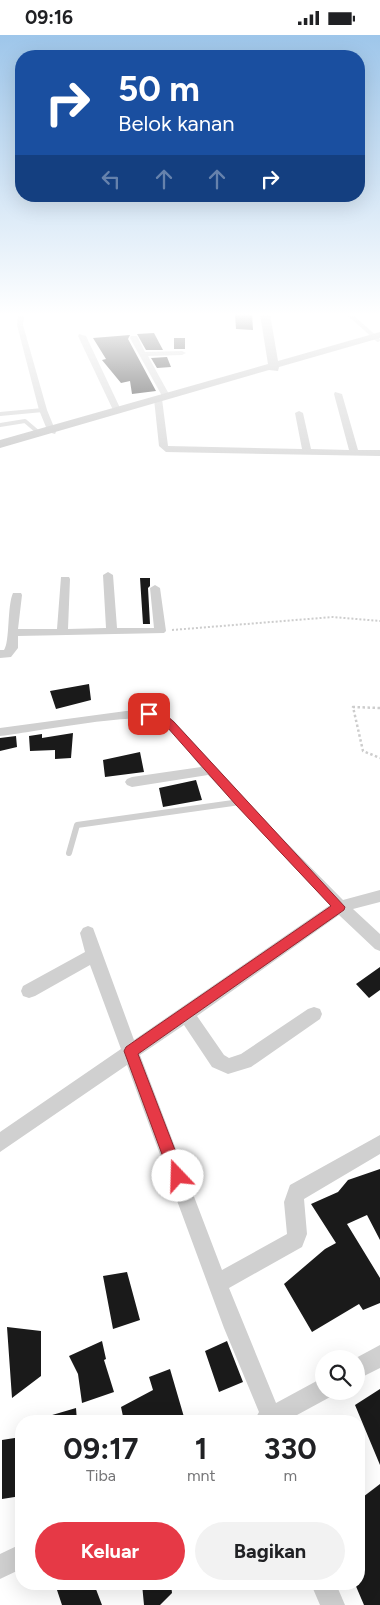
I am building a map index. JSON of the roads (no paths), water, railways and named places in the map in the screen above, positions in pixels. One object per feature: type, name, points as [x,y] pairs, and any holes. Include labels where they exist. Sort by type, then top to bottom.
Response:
[{"type":"main road","points":[[47,431],[202,387]]},
{"type":"main road","points":[[0,445],[161,399]]},
{"type":"street","points":[[37,387],[47,431]]},
{"type":"street","points":[[106,387],[117,411]]},
{"type":"street","points":[[156,387],[161,399],[164,448],[380,453]]},
{"type":"street","points":[[338,394],[354,453]]},
{"type":"street","points":[[299,413],[307,452]]},
{"type":"street","points":[[108,575],[112,632]]},
{"type":"street","points":[[62,631],[65,579]]},
{"type":"street","points":[[12,633],[160,631],[155,588]]},
{"type":"street","points":[[0,654],[6,654],[12,648],[17,595]]},
{"type":"street","points":[[0,732],[126,715],[149,714],[162,718],[170,724],[339,907],[380,944]]},
{"type":"street","points":[[132,782],[212,770]]},
{"type":"street","points":[[0,1143],[339,907],[380,896]]},
{"type":"street","points":[[88,933],[94,955],[267,1415]]},
{"type":"street","points":[[29,991],[94,955]]},
{"type":"street","points":[[186,1014],[218,1061],[228,1066],[245,1061],[314,1014]]},
{"type":"street","points":[[218,1283],[295,1240],[298,1230],[294,1197],[297,1192],[380,1144]]},
{"type":"street","points":[[365,1364],[380,1356]]},
{"type":"street","points":[[275,1415],[315,1393]]},
{"type":"street","points":[[0,1567],[15,1559]]},
{"type":"street","points":[[326,1590],[333,1605]]},
{"type":"lane","points":[[0,414],[43,410]]},
{"type":"lane","points":[[0,425],[25,421],[47,431]]},
{"type":"lane","points":[[69,853],[77,825],[240,802]]}]
